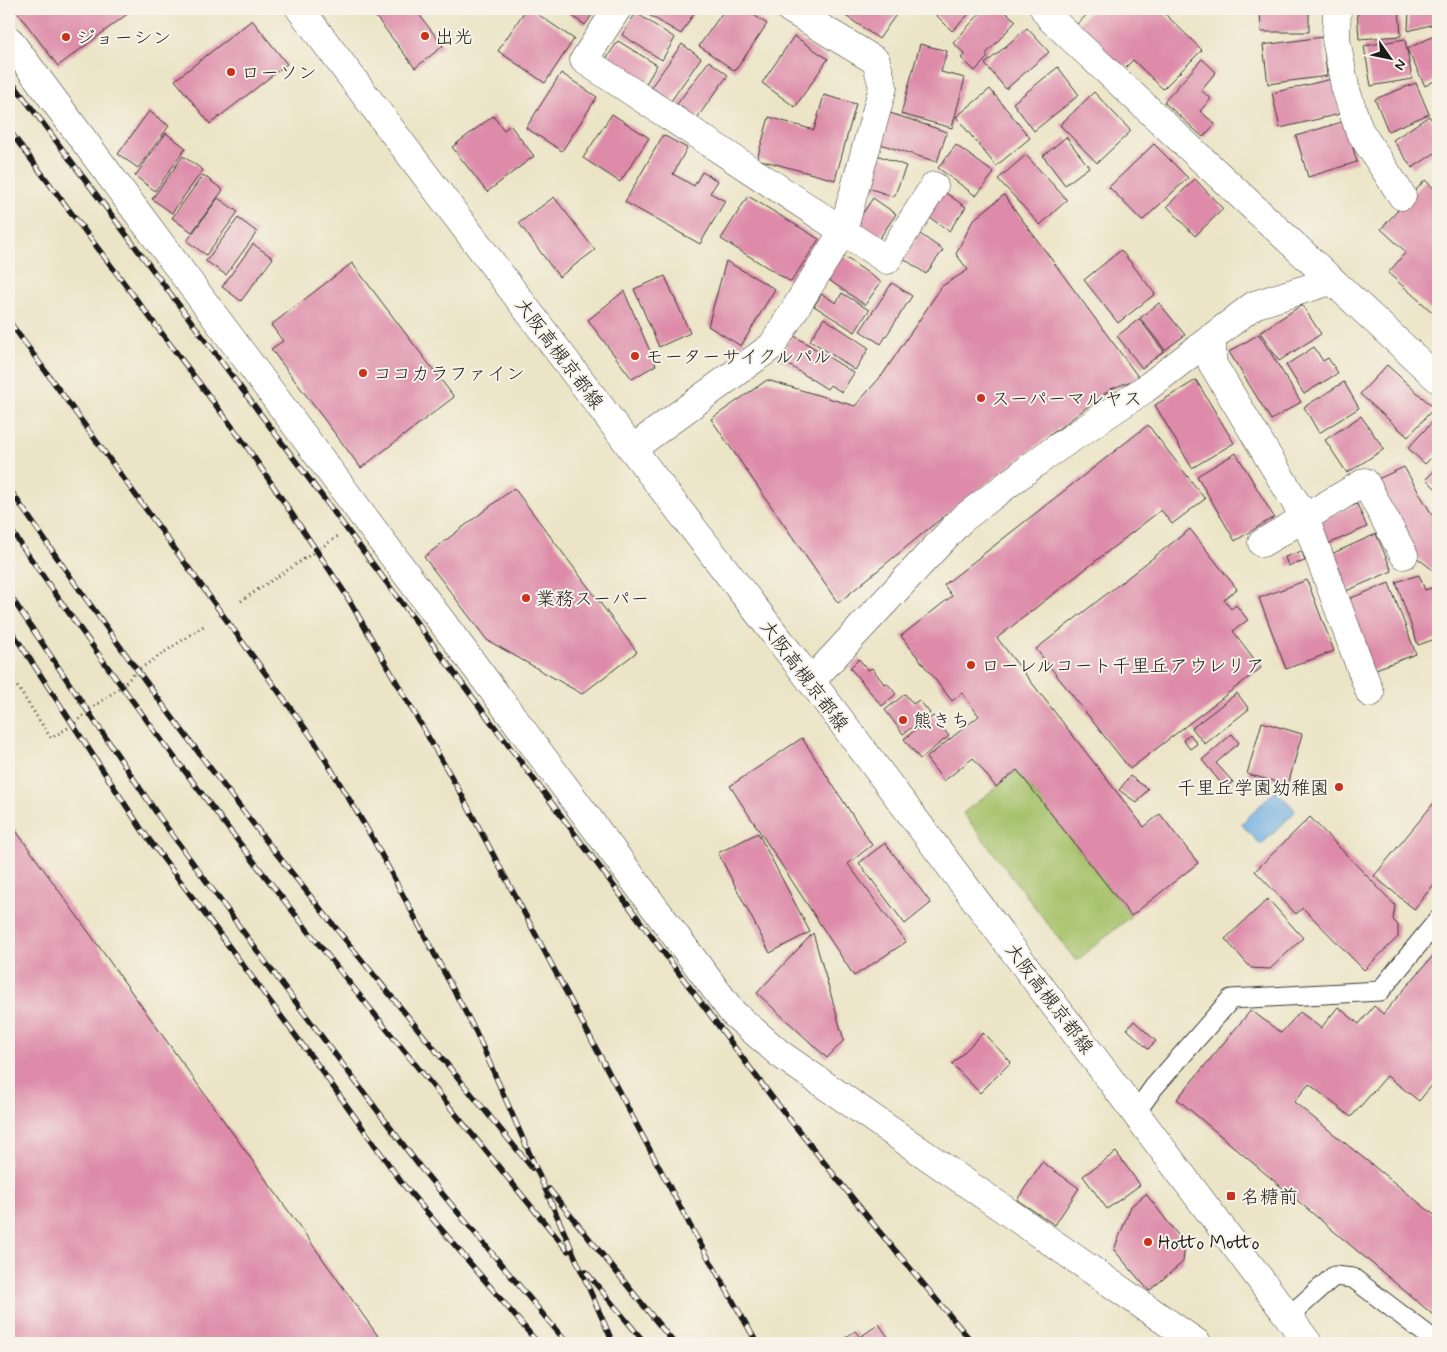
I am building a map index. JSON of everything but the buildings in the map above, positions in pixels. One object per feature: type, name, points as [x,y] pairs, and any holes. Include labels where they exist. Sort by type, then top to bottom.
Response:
[{"type":"street","name":"大阪高槻京都線","points":[[300,9],[1136,1112],[1308,1343]]},
{"type":"street","points":[[617,9],[584,60],[887,260],[934,186]]},
{"type":"street","points":[[632,449],[772,346],[843,231],[883,87],[876,62],[790,9]]},
{"type":"street","points":[[1044,9],[1051,19],[1438,379]]},
{"type":"street","points":[[1337,9],[1336,39],[1345,87],[1358,130],[1402,196]]},
{"type":"street","points":[[9,40],[733,1013],[780,1054],[1197,1343]]},
{"type":"street","points":[[811,682],[960,520],[1046,456],[1145,388],[1254,305],[1331,281]]},
{"type":"street","points":[[1212,337],[1212,363],[1305,518],[1370,693]]},
{"type":"street","points":[[1262,543],[1365,482],[1404,555]]},
{"type":"lane","points":[[1136,1112],[1154,1087],[1231,999],[1380,991],[1438,920]]},
{"type":"lane","points":[[1288,1317],[1334,1276],[1353,1278],[1438,1343]]},
{"type":"path","points":[[241,601],[365,518]]},
{"type":"path","points":[[9,674],[51,738],[73,724],[122,686],[138,670],[205,625]]},
{"type":"green space","points":[[1017,771],[1131,916],[1076,961],[963,813]]},
{"type":"water","points":[[1276,790],[1296,811],[1261,845],[1241,824]]},
{"type":"railway","points":[[9,78],[771,1096],[878,1230],[973,1343]]},
{"type":"railway","points":[[9,130],[245,444],[345,593],[460,792],[693,1231],[757,1343]]},
{"type":"railway","points":[[9,321],[313,739],[373,839],[476,1032],[613,1343]]},
{"type":"railway","points":[[9,488],[75,584],[213,771],[345,940],[532,1168]]},
{"type":"railway","points":[[9,527],[74,621],[210,805],[351,985],[568,1251]]},
{"type":"railway","points":[[9,594],[160,818],[261,956],[420,1167],[567,1343]]},
{"type":"railway","points":[[9,627],[142,830],[322,1071],[402,1183],[538,1343]]},
{"type":"railway","points":[[549,1189],[674,1343]]},
{"type":"railway","points":[[586,1272],[645,1343]]},
{"type":"place","name":"出光","points":[[425,36]]},
{"type":"place","name":"ジョーシン","points":[[66,37]]},
{"type":"place","name":"ローソン","points":[[231,72]]},
{"type":"place","name":"モーターサイクルパル","points":[[635,356]]},
{"type":"place","name":"ココカラファイン","points":[[363,373]]},
{"type":"place","name":"スーパーマルヤス","points":[[981,398]]},
{"type":"place","name":"業務スーパー","points":[[526,598]]},
{"type":"place","name":"ローレルコート千里丘アウレリア","points":[[971,665]]},
{"type":"place","name":"熊きち","points":[[903,720]]},
{"type":"place","name":"千里丘学園幼稚園","points":[[1339,787]]},
{"type":"place","name":"名糖前","points":[[1231,1196]]},
{"type":"place","name":"Hotto Motto","points":[[1148,1242]]}]
